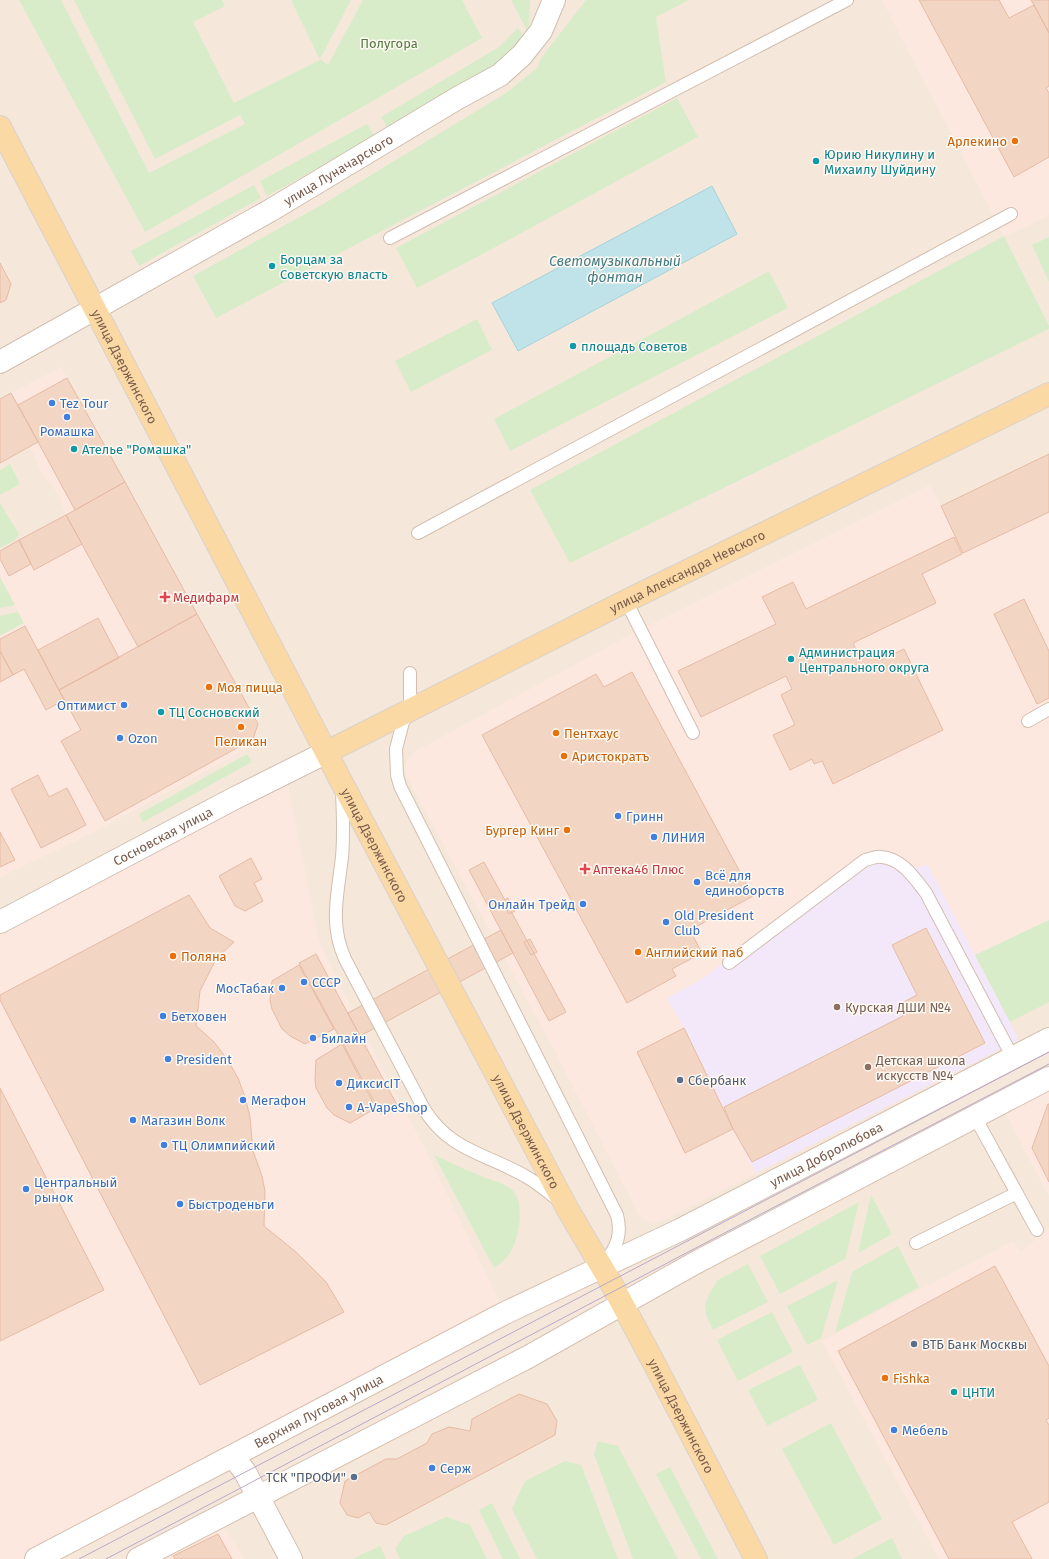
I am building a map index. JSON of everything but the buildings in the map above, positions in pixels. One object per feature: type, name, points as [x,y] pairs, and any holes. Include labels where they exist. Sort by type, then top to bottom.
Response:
[{"type":"main road","name":"улица Луначарского","points":[[0,362],[271,210],[456,99],[500,75],[522,55],[537,37],[554,0]]},
{"type":"main road","name":"улица Дзержинского","points":[[0,127],[341,781],[568,1210],[602,1266],[756,1559]]},
{"type":"main road","name":"улица Александра Невского","points":[[327,752],[626,601],[1049,394]]},
{"type":"main road","name":"Сосновская улица","points":[[0,922],[233,799],[327,752]]},
{"type":"main road","name":"улица Добролюбова","points":[[602,1266],[680,1230],[1049,1039]]},
{"type":"main road","points":[[138,1559],[528,1357],[696,1263],[1049,1078]]},
{"type":"main road","name":"Верхняя Луговая улица","points":[[36,1559],[505,1313],[602,1266]]},
{"type":"main road","points":[[233,1456],[245,1472],[291,1559]]},
{"type":"lane","points":[[390,238],[847,0]]},
{"type":"lane","points":[[418,533],[1011,214]]},
{"type":"lane","points":[[626,601],[693,732]]},
{"type":"lane","points":[[410,673],[410,711],[403,722],[396,749],[397,775],[400,786],[617,1215],[620,1227],[618,1241],[612,1254],[602,1266]]},
{"type":"lane","points":[[1028,721],[1049,709]]},
{"type":"lane","points":[[341,781],[344,835],[335,920],[339,944],[345,959],[424,1109],[434,1124],[452,1140],[472,1152],[524,1176],[547,1191],[568,1210]]},
{"type":"lane","points":[[729,963],[865,860],[881,856],[895,861],[909,872],[926,893],[1013,1058]]},
{"type":"lane","points":[[975,1117],[1037,1230]]},
{"type":"lane","points":[[916,1243],[1016,1193]]},
{"type":"shaded area","points":[[0,0],[1049,0],[1049,1559],[0,1559]]},
{"type":"shaded area","points":[[882,0],[1049,0],[1049,215],[1004,236]]},
{"type":"shaded area","points":[[61,367],[258,724],[252,746],[90,834],[0,877],[0,635],[23,621],[0,577],[0,551],[66,515],[59,494],[43,475],[30,447],[38,442],[11,393]]},
{"type":"shaded area","points":[[1049,454],[1049,920],[975,955],[776,922],[702,979],[667,997],[756,1173],[658,1222],[645,1220],[637,1211],[557,1055],[407,777],[405,766],[407,760],[416,751],[626,637],[930,485],[941,506]]},
{"type":"shaded area","name":"Центральный рынок","points":[[285,771],[319,941],[359,1024],[424,1147],[505,1313],[36,1559],[0,1559],[0,921]]},
{"type":"shaded area","name":"Курская ДШИ №4","points":[[865,853],[902,870],[928,865],[1019,1040],[756,1173],[684,1028],[667,998],[702,979]]},
{"type":"shaded area","points":[[1049,1082],[1049,1196],[1002,1107]]},
{"type":"shaded area","name":"ЦНТИ","points":[[1049,1228],[1049,1307],[1045,1301],[1049,1308],[1049,1559],[939,1559],[822,1341],[1013,1241],[1021,1252]]},
{"type":"shaded area","points":[[216,1525],[227,1532],[244,1559],[168,1559]]},
{"type":"green space","name":"Полугора","points":[[19,0],[61,0],[149,173],[245,124],[240,115],[155,159],[74,0],[222,0],[225,6],[193,22],[234,103],[320,60],[291,0],[351,0],[320,59],[328,65],[363,0],[462,0],[482,38],[145,232]]},
{"type":"green space","points":[[511,0],[530,0],[529,34]]},
{"type":"green space","points":[[586,0],[689,0],[656,17],[666,82],[216,318],[193,276],[325,203],[506,93],[538,67],[541,58]]},
{"type":"green space","points":[[518,28],[527,41],[517,53],[389,130],[381,117],[499,47]]},
{"type":"green space","points":[[677,98],[698,137],[417,288],[396,248]]},
{"type":"green space","points":[[367,124],[375,137],[267,196],[260,181]]},
{"type":"green space","points":[[254,185],[261,198],[139,266],[131,251]]},
{"type":"green space","points":[[1004,236],[1049,326],[1049,329],[570,563],[530,490]]},
{"type":"green space","points":[[1049,237],[1049,282],[1032,245]]},
{"type":"green space","points":[[769,271],[788,308],[510,451],[494,419]]},
{"type":"green space","points":[[477,319],[492,350],[411,392],[395,361]]},
{"type":"green space","points":[[10,464],[20,484],[0,495],[0,470]]},
{"type":"green space","points":[[0,503],[19,534],[15,540],[0,548]]},
{"type":"green space","points":[[0,577],[15,605],[0,608]]},
{"type":"green space","points":[[18,612],[24,623],[0,636],[0,616]]},
{"type":"green space","points":[[247,754],[252,762],[143,822],[139,814]]},
{"type":"green space","points":[[1049,920],[1049,1002],[1010,1022],[975,955]]},
{"type":"green space","points":[[434,1155],[507,1186],[515,1194],[520,1211],[518,1231],[512,1250],[503,1261],[494,1268]]},
{"type":"green space","points":[[871,1195],[892,1234],[858,1253]]},
{"type":"green space","points":[[859,1202],[845,1259],[780,1294],[760,1256]]},
{"type":"green space","points":[[898,1246],[919,1287],[835,1333],[852,1272]]},
{"type":"green space","points":[[748,1264],[768,1302],[713,1330],[706,1315],[705,1304],[710,1292],[718,1280]]},
{"type":"green space","points":[[838,1280],[821,1338],[807,1345],[787,1306]]},
{"type":"green space","points":[[772,1312],[793,1352],[738,1381],[717,1340]]},
{"type":"green space","points":[[800,1365],[818,1400],[767,1426],[748,1390]]},
{"type":"green space","points":[[831,1423],[882,1519],[834,1545],[782,1449]]},
{"type":"green space","points":[[598,1441],[618,1446],[678,1559],[633,1559],[594,1454]]},
{"type":"green space","points":[[565,1461],[581,1465],[618,1559],[537,1559],[512,1509],[525,1481]]},
{"type":"green space","points":[[670,1467],[718,1559],[701,1559],[656,1474]]},
{"type":"green space","points":[[492,1503],[520,1559],[503,1559],[479,1510]]},
{"type":"green space","points":[[446,1517],[470,1525],[487,1559],[400,1559],[395,1549],[404,1536]]},
{"type":"green space","points":[[892,1538],[902,1559],[852,1559]]},
{"type":"green space","points":[[380,1546],[386,1559],[352,1559]]},
{"type":"water","name":"Светомузыкальный фонтан","points":[[712,186],[737,234],[518,351],[492,303]]},
{"type":"tram line","points":[[79,1559],[1049,1052]]},
{"type":"tram line","points":[[106,1559],[690,1251],[1049,1064]]},
{"type":"place","name":"Арлекино","points":[[1015,141]]},
{"type":"place","name":"Юрию Никулину и Михаилу Шуйдину","points":[[816,161]]},
{"type":"place","name":"Борцам за Советскую власть","points":[[272,266]]},
{"type":"place","name":"площадь Советов","points":[[573,346]]},
{"type":"place","name":"Tez Tour","points":[[52,403]]},
{"type":"place","name":"Ромашка","points":[[67,417]]},
{"type":"place","name":"Ателье \"Ромашка\"","points":[[74,449]]},
{"type":"place","name":"Медифарм","points":[[165,597]]},
{"type":"place","name":"Администрация Центрального округа","points":[[791,659]]},
{"type":"place","name":"Моя пицца","points":[[209,687]]},
{"type":"place","name":"Оптимист","points":[[124,705]]},
{"type":"place","name":"ТЦ Сосновский","points":[[161,712]]},
{"type":"place","name":"Пеликан","points":[[241,727]]},
{"type":"place","name":"Пентхаус","points":[[556,733]]},
{"type":"place","name":"Ozon","points":[[120,738]]},
{"type":"place","name":"Аристократъ","points":[[564,756]]},
{"type":"place","name":"Гринн","points":[[618,816]]},
{"type":"place","name":"Бургер Кинг","points":[[567,830]]},
{"type":"place","name":"ЛИНИЯ","points":[[654,837]]},
{"type":"place","name":"Аптека46 Плюс","points":[[585,869]]},
{"type":"place","name":"Всё для единоборств","points":[[697,882]]},
{"type":"place","name":"Онлайн Трейд","points":[[583,904]]},
{"type":"place","name":"Old President Club","points":[[666,922]]},
{"type":"place","name":"Английский паб","points":[[638,952]]},
{"type":"place","name":"Поляна","points":[[173,956]]},
{"type":"place","name":"СССР","points":[[304,982]]},
{"type":"place","name":"МосТабак","points":[[282,988]]},
{"type":"place","name":"Курская ДШИ №4","points":[[837,1007]]},
{"type":"place","name":"Бетховен","points":[[163,1016]]},
{"type":"place","name":"Билайн","points":[[313,1038]]},
{"type":"place","name":"President","points":[[168,1059]]},
{"type":"place","name":"Детская школа искусств №4","points":[[868,1067]]},
{"type":"place","name":"Сбербанк","points":[[680,1080]]},
{"type":"place","name":"ДиксисIT","points":[[339,1083]]},
{"type":"place","name":"Мегафон","points":[[243,1100]]},
{"type":"place","name":"A-VapeShop","points":[[349,1107]]},
{"type":"place","name":"Магазин Волк","points":[[133,1120]]},
{"type":"place","name":"ТЦ Олимпийский","points":[[164,1145]]},
{"type":"place","name":"Центральный рынок","points":[[26,1189]]},
{"type":"place","name":"Быстроденьги","points":[[180,1204]]},
{"type":"place","name":"ВТБ Банк Москвы","points":[[914,1344]]},
{"type":"place","name":"Fishka","points":[[885,1378]]},
{"type":"place","name":"ЦНТИ","points":[[954,1392]]},
{"type":"place","name":"Мебель","points":[[894,1430]]},
{"type":"place","name":"Серж","points":[[432,1468]]},
{"type":"place","name":"ТСК \"ПРОФИ\"","points":[[354,1477]]}]
